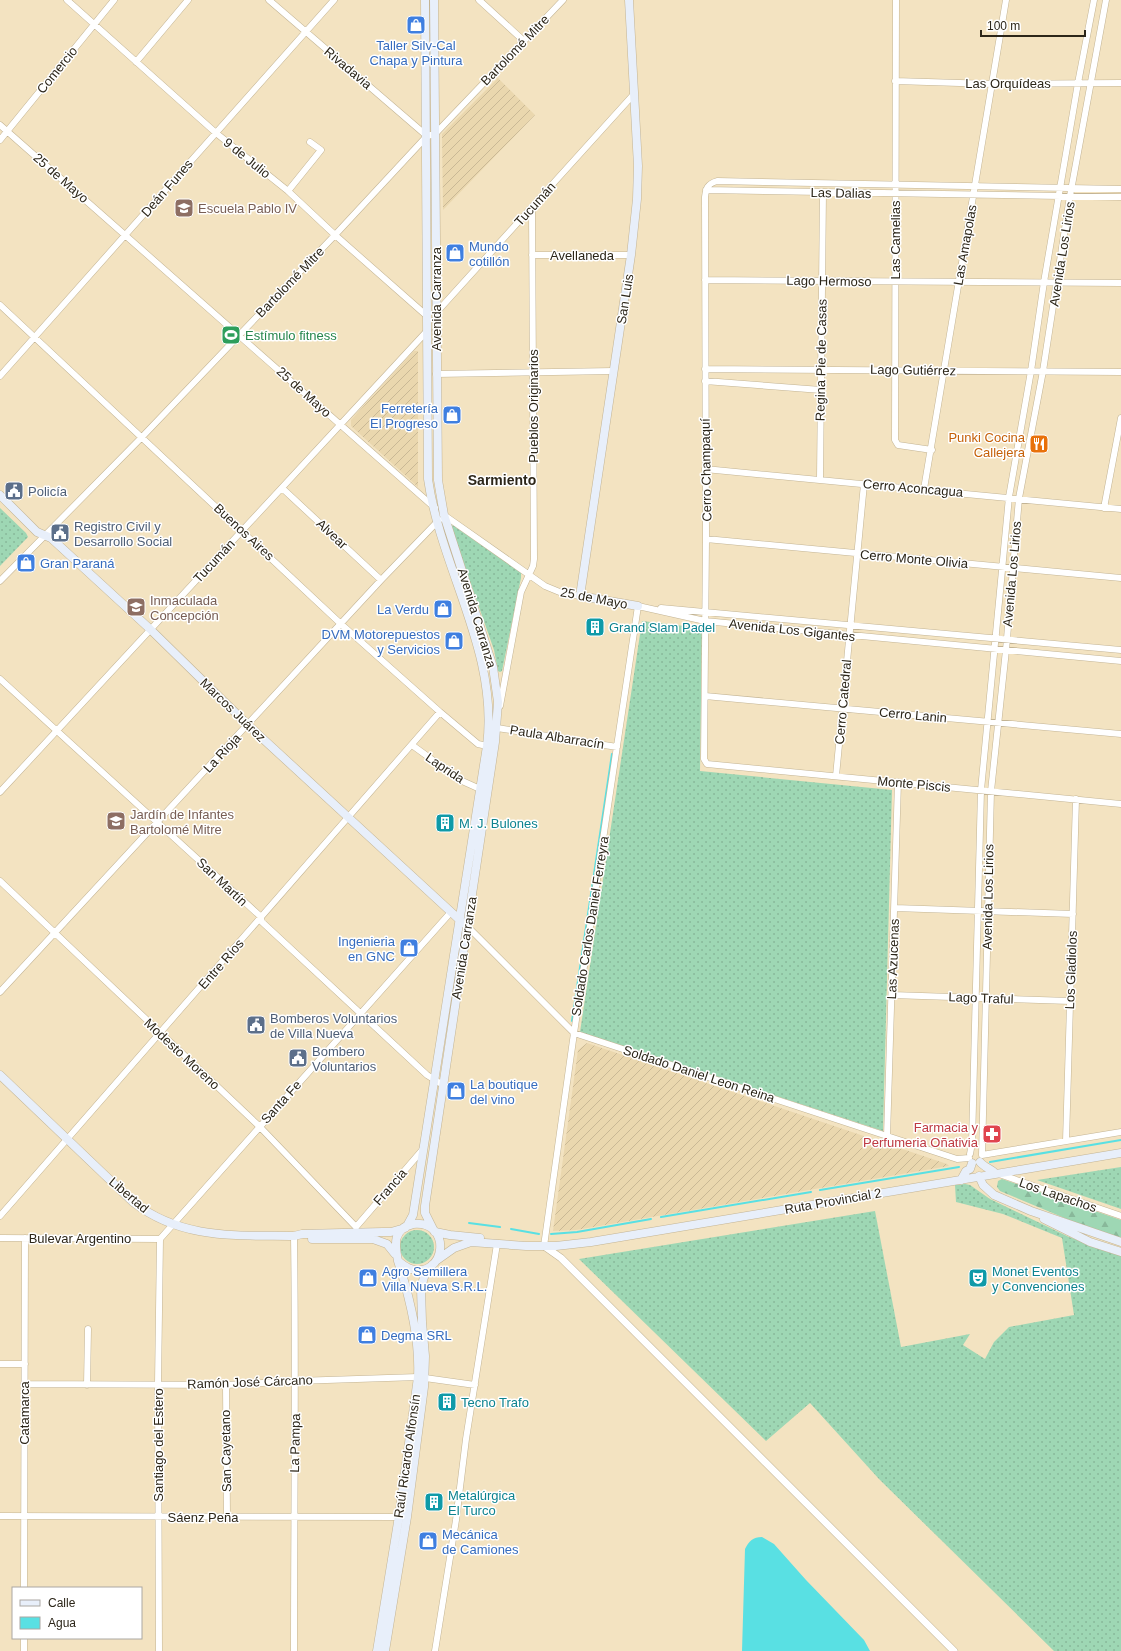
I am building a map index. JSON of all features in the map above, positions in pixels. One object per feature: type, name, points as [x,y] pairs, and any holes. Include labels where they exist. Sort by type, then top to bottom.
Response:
[{"type":"main road","name":"Avenida Carranza","points":[[425,0],[431,135]]},
{"type":"main road","name":"Avenida Carranza","points":[[406,1227],[413,1215],[435,1080],[495,742],[498,702],[493,667],[444,515],[438,480],[436,374],[432,314],[431,135],[434,0]]},
{"type":"main road","name":"San Luis","points":[[580,596],[631,255],[637,199],[638,166],[629,0]]},
{"type":"main road","name":"Avenida Carranza","points":[[432,314],[428,330],[428,479],[437,522],[484,670],[489,705],[486,746],[443,1085],[424,1206],[425,1213],[434,1231]]},
{"type":"main road","name":"Marcos Juárez","points":[[0,495],[37,532],[51,538],[150,630],[248,725],[464,923]]},
{"type":"main road","name":"25 de Mayo","points":[[580,596],[638,606]]},
{"type":"main road","name":"Libertad","points":[[0,1075],[133,1202],[149,1213],[173,1224],[198,1232],[218,1235],[294,1236],[302,1234],[356,1230],[391,1232],[406,1227]]},
{"type":"main road","name":"Ruta Provincial 2","points":[[544,1246],[568,1245],[623,1237],[995,1173],[1121,1153]]},
{"type":"main road","points":[[961,1180],[966,1171],[970,1169],[975,1158],[995,1173]]},
{"type":"main road","points":[[979,1176],[983,1185],[994,1194],[1032,1210],[1121,1242]]},
{"type":"main road","points":[[1032,1210],[1045,1220],[1072,1234],[1121,1252]]},
{"type":"main road","points":[[414,1224],[423,1225],[434,1231],[450,1235],[544,1246],[510,1246],[484,1242],[467,1243],[454,1248],[424,1269],[416,1270],[407,1268],[397,1259],[395,1241],[399,1233],[406,1227],[414,1224]]},
{"type":"main road","points":[[434,1231],[439,1239],[441,1248],[435,1262]]},
{"type":"main road","name":"Libertad","points":[[294,1236],[303,1239],[373,1239],[387,1244],[397,1259]]},
{"type":"main road","name":"Raúl Ricardo Alfonsín","points":[[397,1259],[413,1322],[421,1378]]},
{"type":"main road","name":"Raúl Ricardo Alfonsín","points":[[385,1651],[425,1356],[421,1288],[424,1278],[435,1262]]},
{"type":"main road","name":"Raúl Ricardo Alfonsín","points":[[377,1651],[403,1517]]},
{"type":"street","name":"9 de Julio","points":[[67,0],[216,132],[288,191],[335,235],[432,314]]},
{"type":"street","name":"Comercio","points":[[0,140],[114,0]]},
{"type":"street","points":[[136,62],[188,0]]},
{"type":"street","name":"Rivadavia","points":[[269,0],[305,32],[431,135]]},
{"type":"street","name":"Deán Funes","points":[[0,376],[334,0]]},
{"type":"street","points":[[480,0],[524,41]]},
{"type":"street","name":"Bartolomé Mitre","points":[[0,581],[142,437],[431,135],[563,0]]},
{"type":"street","name":"Las Camelias","points":[[896,0],[894,440],[898,445],[905,447],[932,450]]},
{"type":"street","name":"Las Amapolas","points":[[924,489],[932,450],[958,282],[1006,0]]},
{"type":"street","name":"Avenida Los Lirios","points":[[975,1158],[972,1143],[981,790],[1003,567],[1008,497],[1031,371],[1044,282],[1078,83],[1094,0]]},
{"type":"street","name":"Avenida Los Lirios","points":[[975,1158],[986,998],[991,791],[1006,650],[1019,498],[1043,371],[1070,196],[1106,0]]},
{"type":"street","name":"Las Orquídeas","points":[[895,81],[992,84],[1121,83]]},
{"type":"street","name":"Tucumán","points":[[432,314],[532,208],[634,94]]},
{"type":"street","name":"25 de Mayo","points":[[0,125],[444,515],[545,586],[554,590],[580,596]]},
{"type":"street","points":[[288,191],[321,150],[310,142]]},
{"type":"street","name":"Las Dalias","points":[[1121,189],[716,182],[707,186],[706,190],[1121,198]]},
{"type":"street","name":"Cerro Champaquí","points":[[706,190],[706,621],[704,759],[707,764]]},
{"type":"street","name":"Regina Pie de Casas","points":[[820,479],[823,192]]},
{"type":"street","name":"Pueblos Originarios","points":[[497,724],[521,592],[530,575],[534,559],[532,208]]},
{"type":"street","name":"Avellaneda","points":[[532,254],[631,255]]},
{"type":"street","name":"Lago Hermoso","points":[[705,280],[895,282],[1058,281],[1121,283]]},
{"type":"street","name":"Buenos Aires","points":[[0,305],[35,336],[341,624],[478,744],[486,746]]},
{"type":"street","name":"Tucumán","points":[[0,792],[428,330]]},
{"type":"street","name":"Lago Gutiérrez","points":[[705,369],[895,369],[1121,372]]},
{"type":"street","points":[[436,374],[614,371]]},
{"type":"street","points":[[705,381],[821,390]]},
{"type":"street","points":[[1104,508],[1119,438],[1121,418]]},
{"type":"street","name":"Cerro Aconcagua","points":[[705,469],[1121,509]]},
{"type":"street","name":"Cerro Catedral","points":[[836,776],[864,484]]},
{"type":"street","name":"Alvear","points":[[282,488],[381,580]]},
{"type":"street","name":"La Rioja","points":[[0,992],[381,580],[444,515]]},
{"type":"street","name":"Cerro Monte Olivia","points":[[706,539],[1121,578]]},
{"type":"street","name":"Avenida Los Gigantes","points":[[638,606],[1121,650]]},
{"type":"street","name":"Avenida Los Gigantes","points":[[638,606],[706,621],[1121,661]]},
{"type":"street","name":"Soldado Carlos Daniel Ferreyra","points":[[544,1246],[574,1033],[638,606]]},
{"type":"street","name":"San Martín","points":[[0,679],[157,822],[427,1075],[443,1085]]},
{"type":"street","name":"Cerro Lanin","points":[[705,696],[1121,734]]},
{"type":"street","name":"Entre Ríos","points":[[0,1216],[261,919],[440,712]]},
{"type":"street","name":"Paula Albarracín","points":[[497,724],[617,747]]},
{"type":"street","points":[[486,746],[495,742]]},
{"type":"street","name":"Laprida","points":[[412,745],[460,780],[480,790]]},
{"type":"street","name":"Monte Piscis","points":[[707,764],[1121,804]]},
{"type":"street","name":"Las Azucenas","points":[[887,1136],[898,782]]},
{"type":"street","name":"Los Gladiolos","points":[[1066,1141],[1076,799]]},
{"type":"street","name":"Modesto Moreno","points":[[0,881],[159,1034],[259,1126],[356,1230]]},
{"type":"street","points":[[895,908],[1073,914]]},
{"type":"street","name":"Santa Fe","points":[[160,1239],[451,912]]},
{"type":"street","name":"Soldado Daniel Leon Reina","points":[[464,923],[574,1033],[957,1159],[975,1158],[1121,1132]]},
{"type":"street","name":"Lago Traful","points":[[892,995],[1070,1001]]},
{"type":"street","name":"Francia","points":[[356,1230],[424,1148]]},
{"type":"street","name":"Los Lapachos","points":[[995,1173],[1121,1216]]},
{"type":"street","name":"La Pampa","points":[[294,1236],[296,1381],[294,1651]]},
{"type":"street","name":"Bulevar Argentino","points":[[0,1238],[160,1239]]},
{"type":"street","name":"Catamarca","points":[[24,1587],[25,1238]]},
{"type":"street","name":"Santiago del Estero","points":[[159,1651],[158,1384],[160,1239]]},
{"type":"street","points":[[435,1651],[497,1244]]},
{"type":"street","points":[[544,1246],[561,1258],[954,1651]]},
{"type":"street","points":[[87,1385],[88,1329]]},
{"type":"street","points":[[0,1364],[25,1364]]},
{"type":"street","name":"Ramón José Cárcano","points":[[24,1384],[226,1385],[296,1381],[421,1378],[475,1385]]},
{"type":"street","name":"San Cayetano","points":[[226,1385],[227,1517]]},
{"type":"street","name":"Sáenz Peña","points":[[0,1516],[403,1517]]},
{"type":"street","points":[[24,1639],[24,1651]]},
{"type":"shaded area","points":[[498,78],[535,115],[443,210],[442,134]]},
{"type":"shaded area","points":[[414,351],[418,351],[418,487],[351,426],[351,420]]},
{"type":"shaded area","points":[[587,1043],[947,1164],[949,1166],[576,1230],[553,1231],[578,1050]]},
{"type":"green space","points":[[0,508],[26,533],[28,537],[0,566]]},
{"type":"green space","points":[[453,525],[521,572],[502,671],[500,672],[498,671],[494,650],[451,527]]},
{"type":"green space","points":[[642,621],[702,628],[700,771],[892,790],[883,1131],[580,1032]]},
{"type":"green space","points":[[1121,1167],[1121,1209],[1037,1180]]},
{"type":"green space","points":[[1002,1179],[1121,1220],[1121,1238],[1086,1227],[1000,1191],[997,1187],[998,1181]]},
{"type":"green space","points":[[955,1185],[970,1185],[990,1199],[1069,1237],[1121,1256],[1121,1651],[1054,1651],[879,1479],[810,1403],[766,1441],[579,1259],[875,1211],[901,1347],[970,1334],[963,1345],[985,1359],[994,1342],[1009,1327],[1074,1315],[1062,1238],[1003,1214],[956,1202]]},
{"type":"green space","points":[[417,1230],[429,1235],[434,1247],[429,1259],[417,1264],[405,1259],[400,1247],[405,1235]]},
{"type":"water","points":[[762,1537],[774,1544],[806,1580],[864,1640],[870,1651],[742,1651],[745,1549],[752,1540]]},
{"type":"waterway","points":[[572,1021],[612,754]]},
{"type":"waterway","points":[[990,1162],[1121,1140]]},
{"type":"waterway","points":[[820,1190],[959,1167]]},
{"type":"waterway","points":[[661,1217],[811,1192]]},
{"type":"waterway","points":[[551,1234],[577,1232],[651,1219]]},
{"type":"waterway","points":[[469,1223],[500,1227]]},
{"type":"waterway","points":[[511,1229],[539,1234]]},
{"type":"place","name":"Taller Silv-Cal Chapa y Pintura","points":[[416,25]]},
{"type":"place","name":"Escuela Pablo IV","points":[[184,208]]},
{"type":"place","name":"Mundo cotillón","points":[[455,253]]},
{"type":"place","name":"Estímulo fitness","points":[[231,335]]},
{"type":"place","name":"Ferretería El Progreso","points":[[452,415]]},
{"type":"place","name":"Punki Cocina Callejera","points":[[1039,444]]},
{"type":"place","name":"Policía","points":[[14,491]]},
{"type":"place","name":"Registro Civil y Desarrollo Social","points":[[60,533]]},
{"type":"place","name":"Gran Paraná","points":[[26,563]]},
{"type":"place","name":"Inmaculada Concepción","points":[[136,607]]},
{"type":"place","name":"La Verdu","points":[[443,609]]},
{"type":"place","name":"Grand Slam Padel","points":[[595,627]]},
{"type":"place","name":"DVM Motorepuestos y Servicios","points":[[454,641]]},
{"type":"place","name":"Jardín de Infantes Bartolomé Mitre","points":[[116,821]]},
{"type":"place","name":"M. J. Bulones","points":[[445,823]]},
{"type":"place","name":"Ingenieria en GNC","points":[[409,948]]},
{"type":"place","name":"Bomberos Voluntarios de Villa Nueva","points":[[256,1025]]},
{"type":"place","name":"Bombero Voluntarios","points":[[298,1058]]},
{"type":"place","name":"La boutique del vino","points":[[456,1091]]},
{"type":"place","name":"Farmacia y Perfumeria Oñativia","points":[[992,1134]]},
{"type":"place","name":"Agro Semillera Villa Nueva S.R.L.","points":[[368,1278]]},
{"type":"place","name":"Monet Eventos y Convenciones","points":[[978,1278]]},
{"type":"place","name":"Degma SRL","points":[[367,1335]]},
{"type":"place","name":"Tecno Trafo","points":[[447,1402]]},
{"type":"place","name":"Metalúrgica El Turco","points":[[434,1502]]},
{"type":"place","name":"Mecánica de Camiones","points":[[428,1541]]},
{"type":"district","name":"Sarmiento","points":[[502,480]]}]
